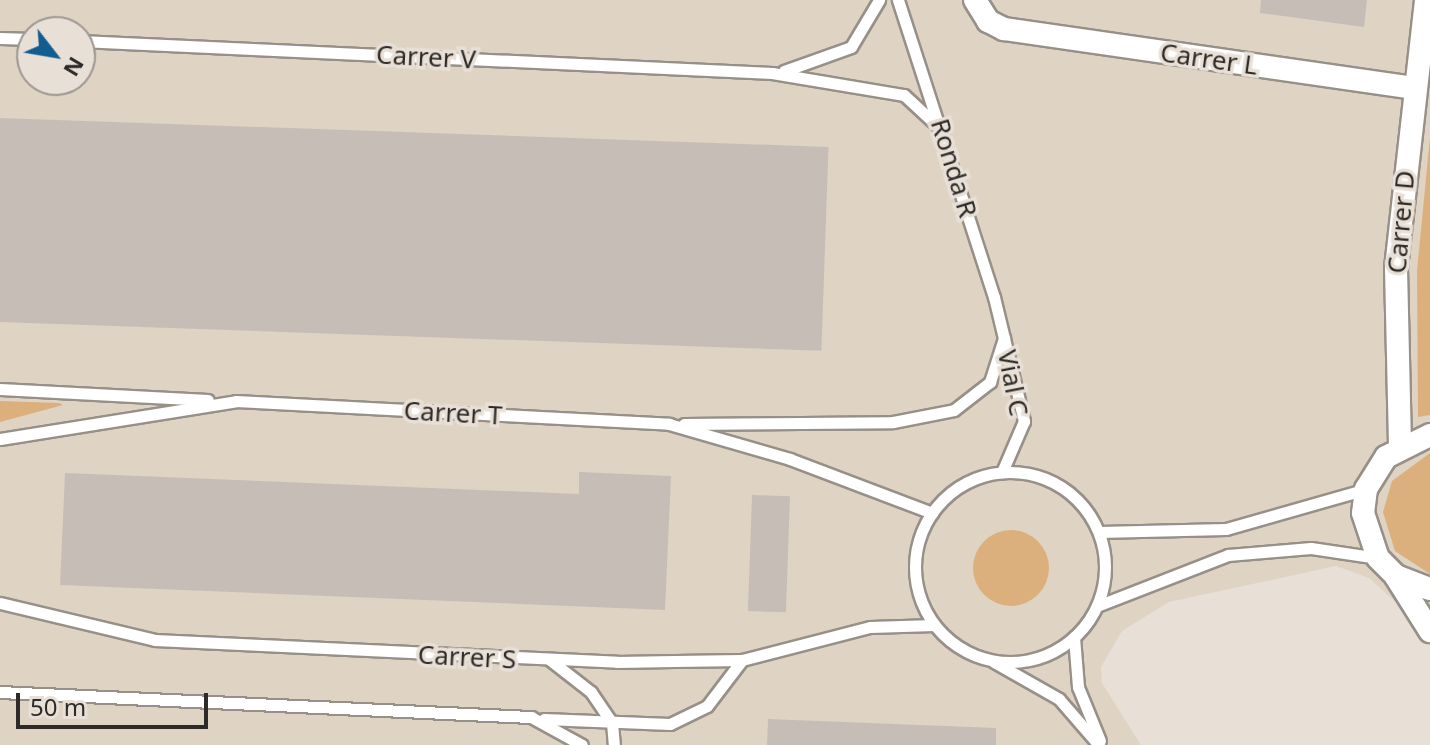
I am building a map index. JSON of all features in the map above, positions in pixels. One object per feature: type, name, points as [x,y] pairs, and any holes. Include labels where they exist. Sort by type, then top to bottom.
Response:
[{"type":"street","name":"Carrer L","points":[[975,0],[1004,29],[1413,88]]},
{"type":"street","name":"Carrer D","points":[[1400,445],[1396,268],[1413,88],[1426,0]]},
{"type":"street","points":[[1430,435],[1400,445],[1366,489],[1367,537],[1378,558],[1396,576],[1430,631]]},
{"type":"street","points":[[1396,576],[1430,589]]},
{"type":"lane","name":"Carrer V","points":[[772,73],[816,64],[851,47],[879,0]]},
{"type":"lane","name":"Ronda R","points":[[898,0],[943,131],[1004,337]]},
{"type":"lane","name":"Carrer V","points":[[96,42],[772,73],[904,95],[943,131]]},
{"type":"lane","name":"Carrer T","points":[[0,389],[669,424],[893,422],[954,410],[990,382],[1004,337]]},
{"type":"lane","name":"Vial C","points":[[1002,472],[1024,421],[1004,337]]},
{"type":"lane","name":"Carrer T","points":[[0,439],[236,401]]},
{"type":"lane","name":"Carrer T","points":[[669,424],[790,459],[932,513]]},
{"type":"lane","points":[[993,661],[1036,658],[1074,637],[1097,606],[1105,557],[1099,532],[1060,486],[1002,472],[974,478],[932,513],[914,569],[934,625],[950,642],[993,661],[1059,699],[1100,745]]},
{"type":"lane","points":[[1099,532],[1226,529],[1366,489]]},
{"type":"lane","points":[[1097,606],[1228,555],[1311,548],[1378,558]]},
{"type":"lane","name":"Carrer S","points":[[0,603],[155,640],[550,660],[742,660],[870,627],[934,625]]},
{"type":"lane","points":[[1074,637],[1078,687],[1100,745]]},
{"type":"lane","points":[[550,660],[591,692],[612,723],[614,745]]},
{"type":"lane","points":[[0,692],[670,724],[707,706],[742,660]]},
{"type":"lane","points":[[531,717],[582,745]]},
{"type":"shaded area","points":[[0,0],[1430,0],[1430,613],[1411,616],[1369,578],[1336,566],[1169,602],[1122,631],[1101,667],[1102,683],[1141,745],[0,745]]},
{"type":"shaded area","points":[[1430,137],[1430,415],[1418,417],[1417,271]]},
{"type":"shaded area","points":[[0,401],[59,403],[63,405],[0,422]]},
{"type":"shaded area","points":[[1430,453],[1430,574],[1395,551],[1383,512],[1392,481]]},
{"type":"shaded area","points":[[1011,530],[1026,533],[1038,541],[1046,553],[1049,568],[1046,583],[1038,595],[1026,603],[1011,606],[996,603],[984,595],[976,583],[973,568],[976,553],[984,541],[996,533]]},
{"type":"building","points":[[1261,0],[1367,0],[1364,27],[1260,13]]},
{"type":"building","points":[[0,118],[828,147],[821,351],[0,322]]},
{"type":"building","points":[[579,472],[671,476],[665,610],[60,585],[65,473],[579,494]]},
{"type":"building","points":[[752,495],[790,496],[786,612],[748,611]]},
{"type":"building","points":[[768,719],[996,728],[996,745],[767,745]]}]
